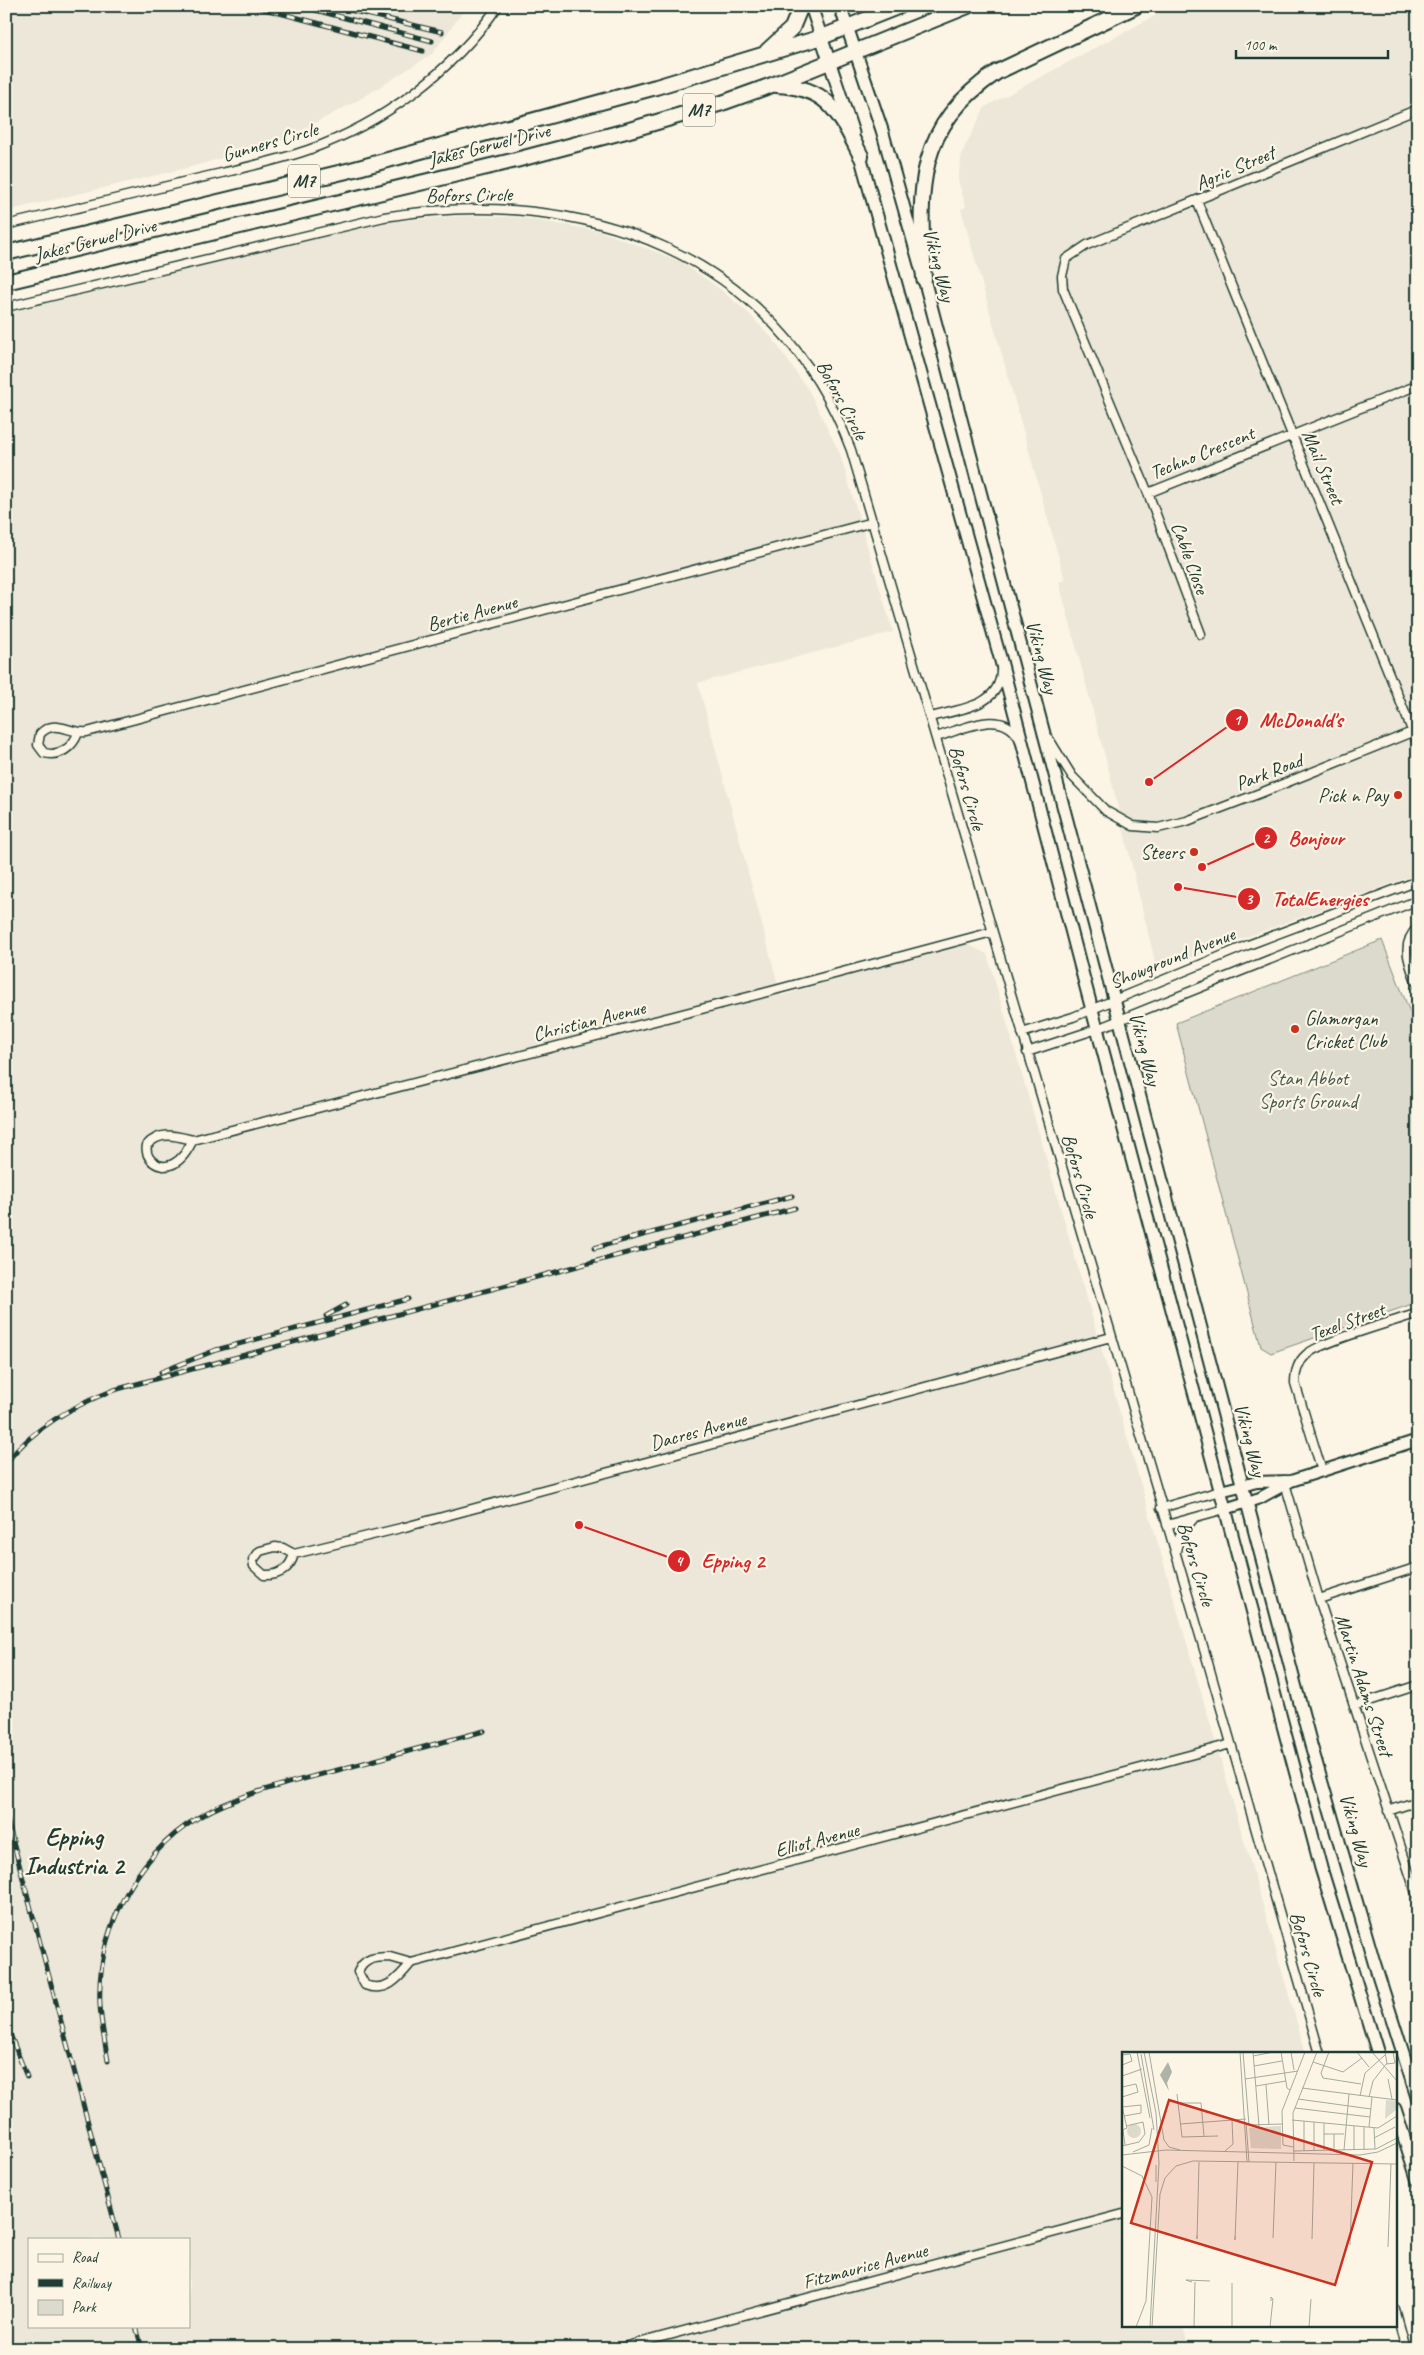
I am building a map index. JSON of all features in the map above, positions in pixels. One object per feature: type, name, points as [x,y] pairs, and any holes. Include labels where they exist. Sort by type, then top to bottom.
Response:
[{"type":"highway","points":[[760,57],[792,28],[800,6]]},
{"type":"highway","name":"Jakes Gerwel Drive","points":[[6,253],[350,170],[760,57],[848,28],[900,6]]},
{"type":"highway","name":"Jakes Gerwel Drive","points":[[6,282],[534,155],[626,131],[722,103],[772,85],[968,6]]},
{"type":"highway","points":[[924,278],[920,204],[923,180],[928,158],[952,112],[977,86],[997,72],[1136,6]]},
{"type":"highway","points":[[772,85],[805,88],[826,99],[841,118],[861,156]]},
{"type":"main road","name":"Viking Way","points":[[811,6],[861,156],[1025,749],[1097,1029],[1321,1868],[1377,2052]]},
{"type":"main road","name":"Viking Way","points":[[840,6],[882,130],[924,278],[1039,722],[1311,1745],[1374,1962],[1418,2100]]},
{"type":"main road","points":[[1396,2112],[1418,2181]]},
{"type":"street","name":"Gunners Circle","points":[[6,225],[288,156],[336,139],[394,106],[433,76],[480,30],[498,6]]},
{"type":"street","points":[[1416,110],[1418,119]]},
{"type":"street","name":"Agric Street","points":[[1066,259],[1087,245],[1416,110]]},
{"type":"street","name":"Mail Street","points":[[1197,201],[1418,745]]},
{"type":"street","name":"Bofors Circle","points":[[6,307],[348,225],[410,213],[499,209],[554,214],[605,224],[651,240],[699,265],[740,294],[781,334],[813,377],[837,418],[851,450],[1176,1553],[1319,2052]]},
{"type":"street","name":"Techno Crescent","points":[[1066,259],[1062,276],[1063,289],[1148,493],[1418,385]]},
{"type":"street","name":"Cable Close","points":[[1148,493],[1201,634]]},
{"type":"street","name":"Bertie Avenue","points":[[78,733],[873,522]]},
{"type":"street","points":[[930,717],[990,698],[999,685],[1001,662]]},
{"type":"street","points":[[936,737],[998,722],[1012,729],[1025,749]]},
{"type":"street","name":"Park Road","points":[[1039,722],[1064,766],[1106,811],[1133,826],[1158,828],[1187,821],[1312,774],[1412,732]]},
{"type":"street","points":[[50,726],[62,726],[78,733],[69,748],[54,754],[44,753],[38,745],[40,734],[50,726]]},
{"type":"street","name":"Showground Avenue","points":[[1022,1033],[1092,1009],[1341,908],[1418,881]]},
{"type":"street","name":"Showground Avenue","points":[[1028,1052],[1118,1021],[1418,900]]},
{"type":"street","points":[[1418,927],[1410,937],[1406,954],[1418,986]]},
{"type":"street","name":"Christian Avenue","points":[[193,1140],[184,1154],[171,1165],[161,1166],[153,1162],[147,1154],[147,1145],[159,1136],[176,1136],[193,1140],[762,994],[992,932]]},
{"type":"street","name":"Texel Street","points":[[1322,1471],[1296,1386],[1296,1371],[1302,1359],[1312,1350],[1418,1313]]},
{"type":"street","name":"Dacres Avenue","points":[[294,1554],[405,1527],[1111,1337]]},
{"type":"street","points":[[1167,1525],[1247,1503],[1286,1482],[1418,1440]]},
{"type":"street","points":[[1162,1508],[1242,1485],[1286,1482]]},
{"type":"street","name":"Martin Adams Street","points":[[1286,1482],[1319,1600],[1418,1900]]},
{"type":"street","points":[[1176,1553],[1180,1535],[1196,1517]]},
{"type":"street","points":[[280,1547],[294,1554],[288,1567],[275,1575],[264,1575],[254,1566],[254,1560],[260,1551],[280,1547]]},
{"type":"street","points":[[1319,1600],[1418,1567]]},
{"type":"street","points":[[1354,1706],[1418,1685]]},
{"type":"street","name":"Elliot Avenue","points":[[411,1963],[1231,1744]]},
{"type":"street","points":[[1388,1811],[1418,1801]]},
{"type":"street","points":[[390,1957],[411,1963],[393,1982],[380,1989],[365,1985],[358,1972],[361,1966],[371,1958],[390,1957]]},
{"type":"street","name":"Fitzmaurice Avenue","points":[[616,2349],[1122,2214]]},
{"type":"street","points":[[1396,2313],[1406,2349]]},
{"type":"shaded area","points":[[6,6],[467,6],[432,54],[362,98],[281,141],[187,168],[6,211]]},
{"type":"shaded area","points":[[1173,6],[1418,6],[1418,874],[1157,970],[1114,791],[1059,582],[1065,580],[961,209],[966,207],[958,180],[962,153],[985,107]]},
{"type":"shaded area","points":[[461,216],[516,217],[600,231],[680,261],[720,289],[747,312],[773,339],[809,391],[840,454],[893,632],[698,683],[781,996],[961,941],[987,954],[1305,2052],[1122,2052],[1122,2328],[1184,2328],[1189,2349],[6,2349],[6,313],[382,222]]},
{"type":"green space","name":"Stan Abbot Sports Ground","points":[[1382,940],[1418,1033],[1418,1302],[1271,1353],[1261,1347],[1176,1023]]},
{"type":"railway","points":[[253,6],[423,51]]},
{"type":"railway","points":[[300,6],[432,41]]},
{"type":"railway","points":[[333,6],[442,32]]},
{"type":"railway","points":[[594,1248],[792,1196]]},
{"type":"railway","points":[[6,1463],[29,1439],[55,1419],[84,1403],[114,1390],[795,1208]]},
{"type":"railway","points":[[161,1372],[216,1350],[408,1299]]},
{"type":"railway","points":[[326,1316],[346,1305]]},
{"type":"railway","points":[[108,2061],[100,2005],[101,1975],[106,1946],[115,1918],[128,1891],[144,1866],[164,1844],[187,1825],[212,1810],[242,1797],[484,1731]]},
{"type":"railway","points":[[6,1815],[119,2238]]},
{"type":"railway","points":[[6,2024],[27,2077]]},
{"type":"railway","points":[[137,2328],[142,2349]]},
{"type":"place","name":"McDonald's","points":[[1149,782]]},
{"type":"place","name":"Pick n Pay","points":[[1398,795]]},
{"type":"place","name":"Steers","points":[[1194,852]]},
{"type":"place","name":"Bonjour","points":[[1202,867]]},
{"type":"place","name":"TotalEnergies","points":[[1178,887]]},
{"type":"place","name":"Glamorgan Cricket Club","points":[[1295,1029]]},
{"type":"place","name":"Epping 2","points":[[579,1525]]},
{"type":"district","name":"Epping Industria 2","points":[[74,1852]]}]
